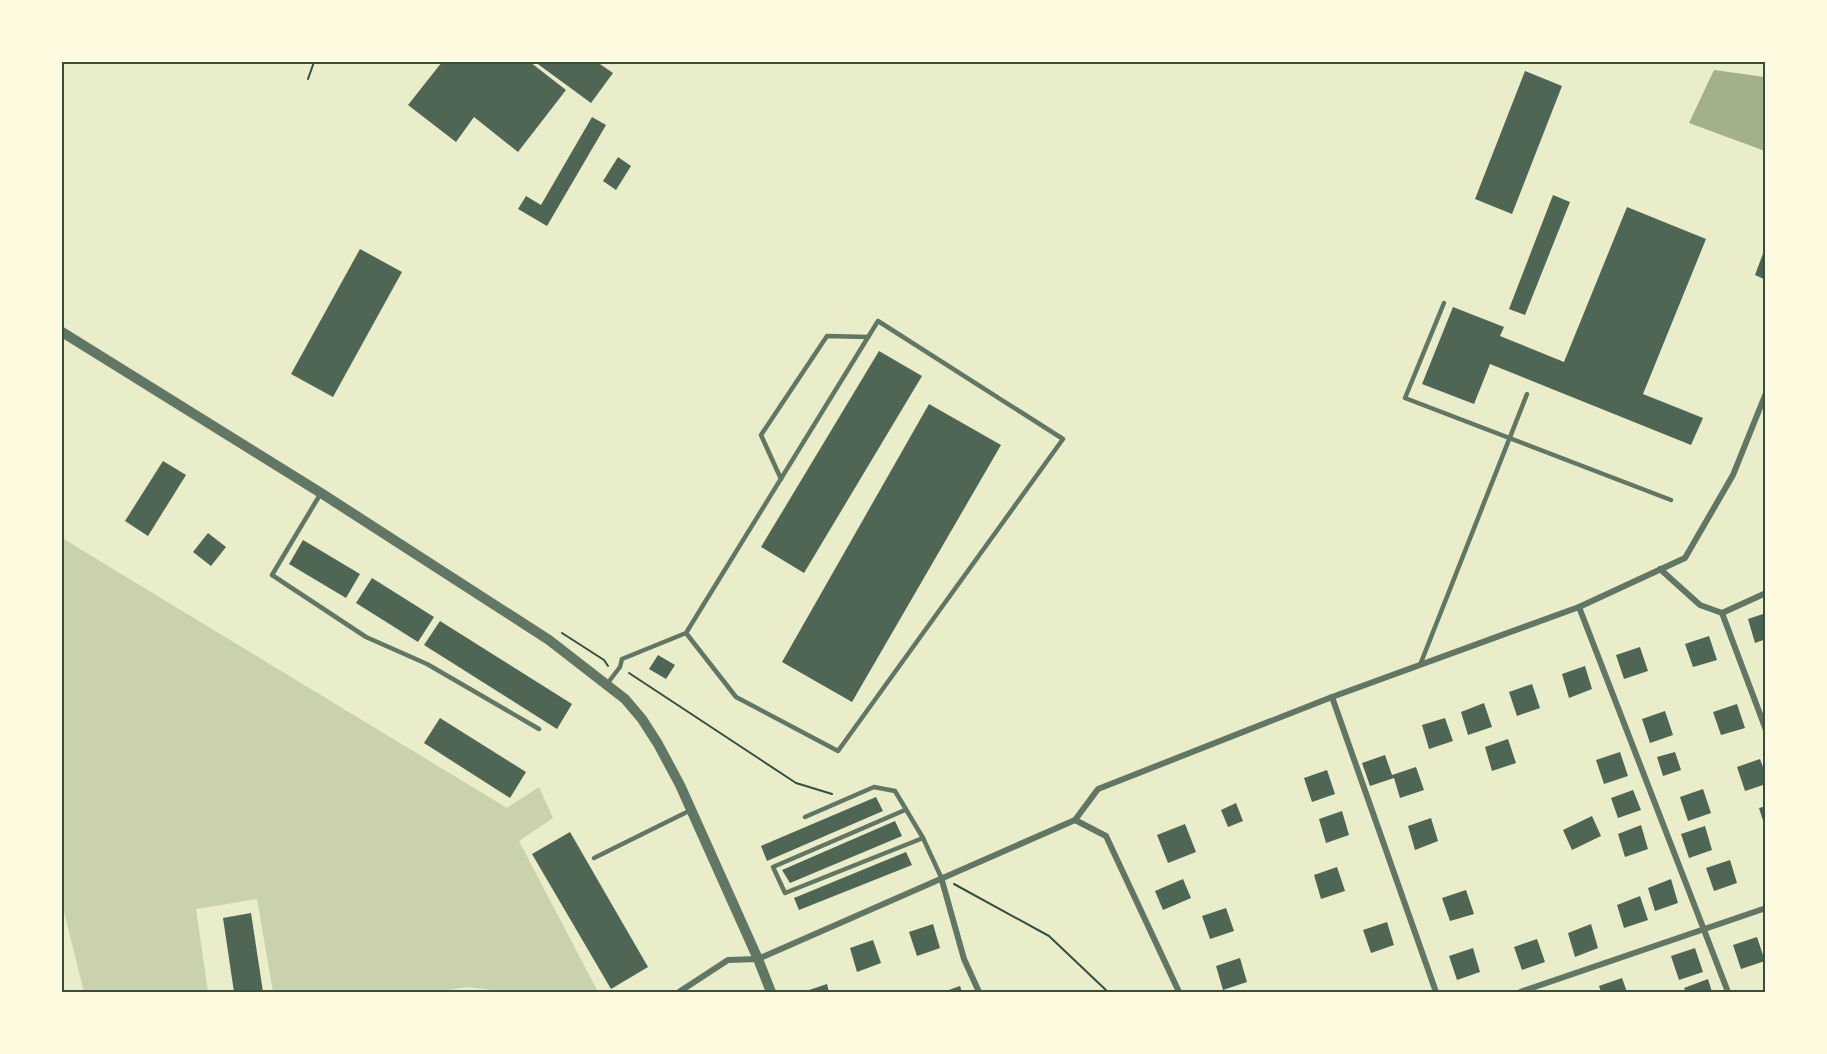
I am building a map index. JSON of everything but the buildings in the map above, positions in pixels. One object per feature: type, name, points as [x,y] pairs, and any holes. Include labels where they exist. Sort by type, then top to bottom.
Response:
[{"type":"street","points":[[62,332],[321,493],[549,640],[608,684],[642,719],[658,744],[691,810],[771,993]]},
{"type":"street","points":[[679,993],[728,960],[758,959],[1075,820],[1098,789],[1332,697],[1579,607],[1685,558],[1733,475],[1766,393]]},
{"type":"street","points":[[1660,569],[1701,605],[1722,614],[1766,730]]},
{"type":"street","points":[[1722,614],[1766,593]]},
{"type":"street","points":[[1579,607],[1728,993]]},
{"type":"street","points":[[1332,697],[1436,993]]},
{"type":"street","points":[[1075,820],[1106,836],[1179,993]]},
{"type":"street","points":[[941,877],[964,959],[979,993]]},
{"type":"street","points":[[1520,993],[1766,908]]},
{"type":"lane","points":[[1444,303],[1405,399],[1671,500]]},
{"type":"lane","points":[[608,684],[620,667],[622,658],[686,633],[878,321],[1063,439],[838,751],[736,698],[686,633]]},
{"type":"lane","points":[[781,479],[761,435],[827,336],[868,337]]},
{"type":"lane","points":[[1420,665],[1527,394]]},
{"type":"lane","points":[[321,493],[272,575],[366,637],[427,664],[539,729]]},
{"type":"lane","points":[[805,817],[874,787],[895,791],[923,838],[941,877]]},
{"type":"lane","points":[[594,858],[691,810]]},
{"type":"lane","points":[[905,810],[773,867],[785,893],[923,838]]},
{"type":"path","points":[[308,79],[314,62]]},
{"type":"path","points":[[620,667],[796,783],[849,799]]},
{"type":"path","points":[[941,877],[1049,936],[1108,993]]},
{"type":"shaded area","points":[[1714,70],[1765,77],[1765,151],[1689,123]]},
{"type":"shaded area","points":[[62,538],[507,808],[539,787],[553,818],[519,841],[598,992],[507,992],[468,987],[435,992],[273,992],[257,899],[196,909],[208,992],[84,992],[62,904]]}]
